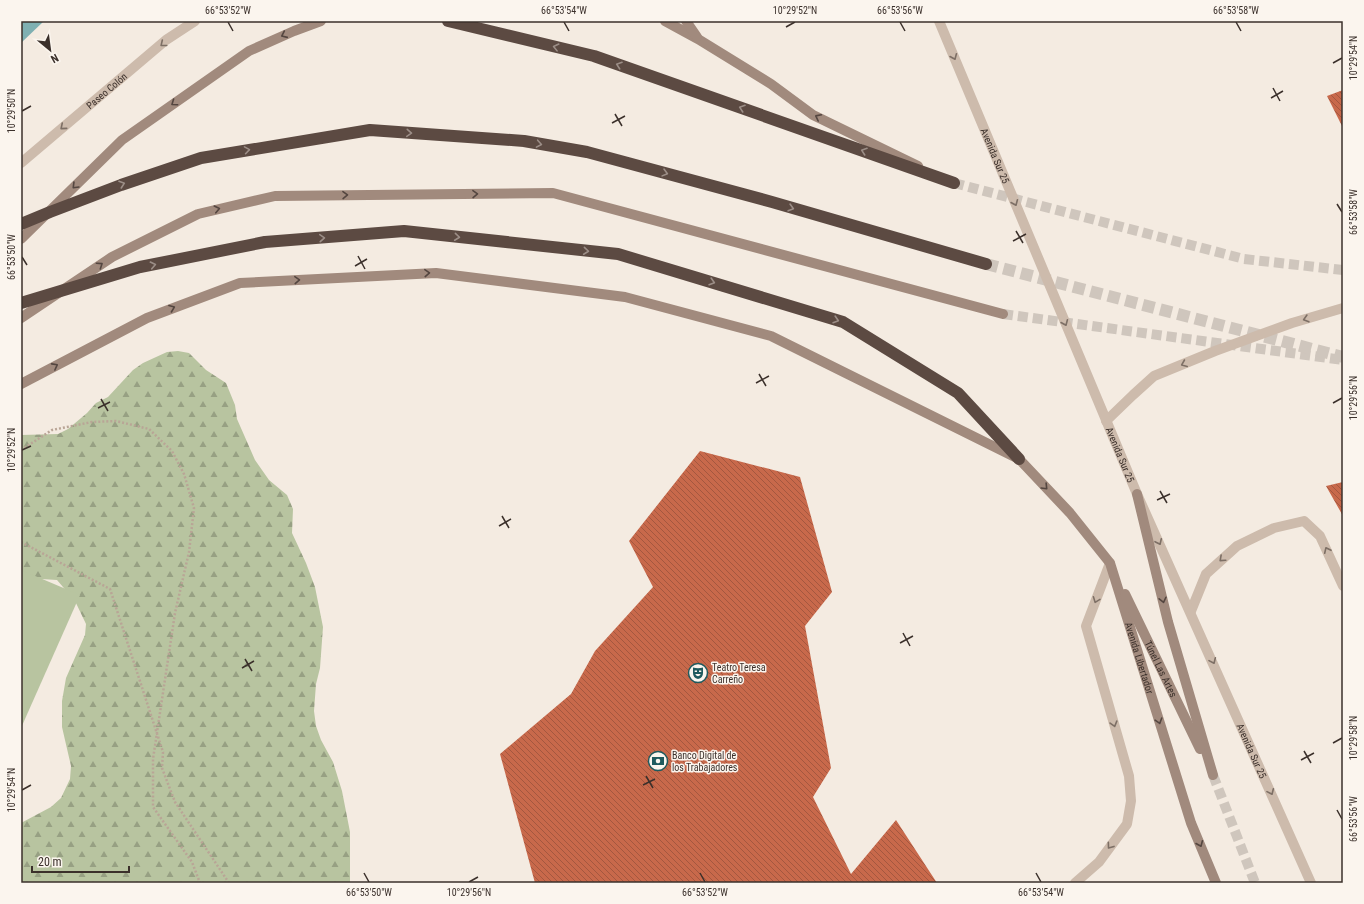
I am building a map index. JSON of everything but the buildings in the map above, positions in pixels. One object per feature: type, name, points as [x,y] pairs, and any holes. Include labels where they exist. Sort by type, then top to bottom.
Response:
[{"type":"highway","points":[[448,21],[594,56],[954,183]]},
{"type":"highway","points":[[21,224],[121,185],[201,158],[370,130],[524,141],[587,152],[772,202],[986,264]]},
{"type":"highway","points":[[21,303],[140,267],[265,242],[404,231],[618,254],[843,322],[958,393],[1018,459]]},
{"type":"main road","points":[[21,239],[122,140],[249,51],[321,21]]},
{"type":"main road","points":[[665,21],[698,39],[771,84],[813,115],[954,183]]},
{"type":"main road","points":[[686,21],[698,39]]},
{"type":"main road","points":[[21,318],[112,257],[198,214],[275,196],[553,192],[1003,314]]},
{"type":"main road","name":"Avenida Libertador","points":[[21,384],[147,318],[240,283],[436,273],[625,298],[771,336],[1018,459],[1070,513],[1110,563],[1190,823],[1216,883]]},
{"type":"main road","name":"Túnel Las Artes","points":[[1110,563],[1213,775],[1168,622],[1137,494]]},
{"type":"street","name":"Paseo Colón","points":[[21,163],[166,40],[195,21]]},
{"type":"street","name":"Avenida Sur 25","points":[[939,21],[1137,494],[1191,611],[1311,883]]},
{"type":"street","points":[[1106,421],[1154,376],[1215,350],[1292,323],[1343,308]]},
{"type":"street","points":[[1191,611],[1206,574],[1237,546],[1274,528],[1304,521],[1320,536],[1343,586]]},
{"type":"street","points":[[1075,883],[1099,862],[1127,824],[1131,801],[1129,776],[1086,626],[1110,563]]},
{"type":"path","points":[[21,450],[52,430],[92,422],[116,421],[149,429],[172,451],[184,474],[194,508],[192,536],[175,613],[153,759],[153,807],[192,862],[200,883]]},
{"type":"path","points":[[21,542],[110,589],[163,752],[162,768],[175,802],[230,883]]},
{"type":"green space","points":[[178,351],[189,353],[206,370],[226,383],[235,405],[237,419],[255,460],[269,480],[287,495],[293,509],[292,533],[315,587],[323,627],[320,668],[316,684],[314,711],[316,726],[321,740],[333,762],[342,791],[350,832],[350,883],[21,883],[21,823],[51,807],[61,798],[70,779],[71,766],[62,727],[62,701],[66,678],[85,635],[86,624],[75,601],[57,580],[41,579],[21,583],[21,435],[58,434],[68,429],[87,413],[96,403],[108,397],[133,370],[143,363],[167,352]]},
{"type":"green space","points":[[21,570],[80,595],[21,728]]},
{"type":"water","points":[[21,21],[44,21],[21,43]]},
{"type":"tunnel","points":[[954,183],[1244,259],[1343,270]]},
{"type":"tunnel","points":[[986,264],[1343,357]]},
{"type":"tunnel","points":[[1003,314],[1343,360]]},
{"type":"tunnel","points":[[1213,775],[1255,883]]},
{"type":"place","name":"Teatro Teresa Carreño","points":[[698,673]]},
{"type":"place","name":"Banco Digital de los Trabajadores","points":[[658,761]]}]
